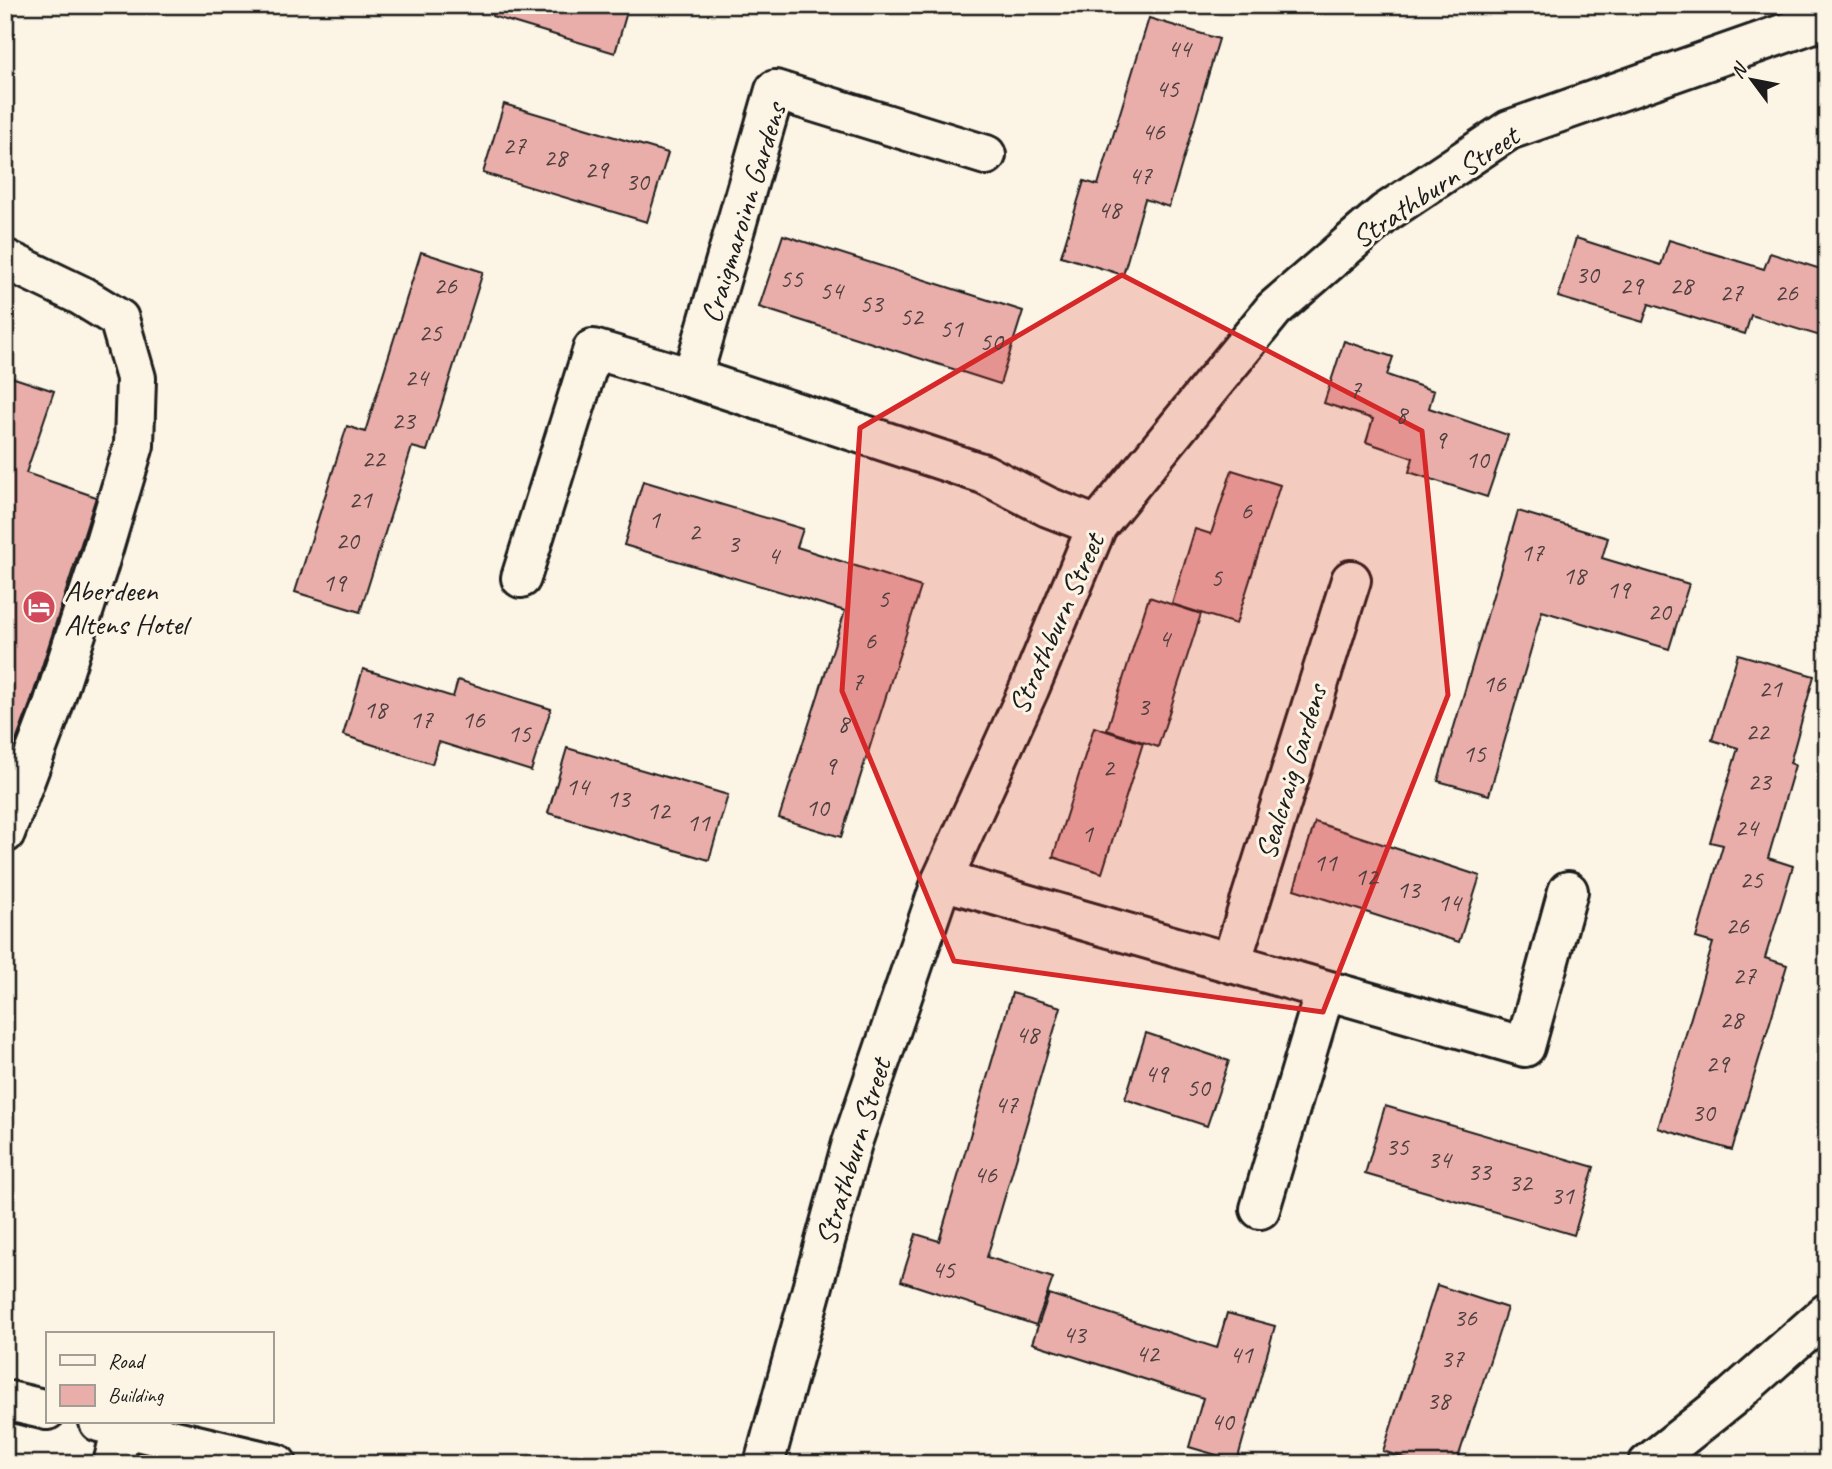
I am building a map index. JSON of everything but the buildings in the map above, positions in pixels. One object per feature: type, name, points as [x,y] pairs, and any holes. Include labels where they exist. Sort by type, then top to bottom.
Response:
[{"type":"street","name":"Strathburn Street","points":[[764,1464],[852,1143],[942,880],[1029,689],[1097,526],[1274,309],[1385,214],[1509,130],[1812,17]]},
{"type":"street","name":"Craigmaroinn Gardens","points":[[692,378],[775,90],[986,155]]},
{"type":"street","points":[[5,259],[80,295],[119,319],[136,378],[134,445],[51,711],[5,833]]},
{"type":"street","points":[[521,578],[593,349],[692,378],[984,474],[1048,507],[1097,526]]},
{"type":"street","name":"Sealcraig Gardens","points":[[1231,963],[1352,580]]},
{"type":"street","points":[[942,880],[1525,1047],[1569,891]]},
{"type":"street","points":[[1260,1209],[1325,991]]},
{"type":"street","points":[[1648,1464],[1732,1397],[1827,1313]]},
{"type":"street","points":[[5,1400],[46,1410]]},
{"type":"street","points":[[113,1464],[110,1424],[277,1464]]},
{"type":"highlighted area","points":[[1122,275],[1422,431],[1448,695],[1323,1012],[954,961],[842,691],[860,428]]},
{"type":"place","name":"Aberdeen Altens Hotel","points":[[39,607]]}]
